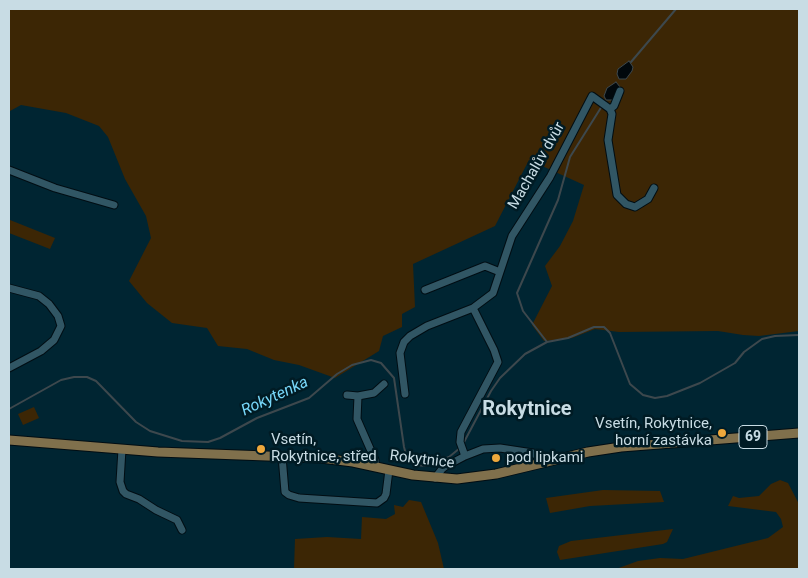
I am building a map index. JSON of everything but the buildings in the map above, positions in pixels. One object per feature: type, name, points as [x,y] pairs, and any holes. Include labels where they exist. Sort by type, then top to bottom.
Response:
[{"type":"main road","name":"Rokytnice","points":[[9,440],[122,449],[336,460],[435,478],[457,479],[483,476],[588,452],[621,447],[799,433]]},
{"type":"street","points":[[620,91],[614,106],[610,109],[612,114],[608,140],[618,195],[626,204],[635,207],[648,199],[654,188]]},
{"type":"street","name":"Machalův dvůr","points":[[405,394],[400,353],[404,342],[427,326],[473,308],[494,292],[512,236],[550,177],[592,96],[610,109]]},
{"type":"street","points":[[9,170],[55,188],[114,205]]},
{"type":"street","points":[[425,290],[485,266],[500,272]]},
{"type":"street","points":[[9,288],[40,296],[58,316],[61,326],[54,340],[41,351],[9,368]]},
{"type":"street","points":[[464,453],[460,442],[461,432],[498,362],[473,308]]},
{"type":"street","points":[[347,394],[358,396],[374,393],[384,384]]},
{"type":"street","points":[[358,396],[357,419],[375,460],[375,467]]},
{"type":"street","points":[[435,478],[442,469],[464,453],[483,449],[500,448],[532,454],[539,457],[542,463]]},
{"type":"street","points":[[122,449],[120,482],[123,491],[177,520],[182,530]]},
{"type":"street","points":[[282,456],[285,492],[289,496],[299,498],[377,503],[386,494],[389,470]]},
{"type":"shaded area","points":[[9,9],[799,9],[799,331],[759,336],[718,331],[619,332],[595,329],[572,338],[544,341],[532,325],[552,286],[545,266],[560,246],[573,221],[584,185],[529,160],[495,226],[413,264],[415,307],[402,314],[402,327],[383,336],[379,351],[335,378],[299,365],[274,360],[247,349],[218,346],[207,328],[172,323],[147,303],[129,281],[151,238],[146,216],[125,179],[108,137],[99,126],[66,113],[21,105],[10,111],[9,115]]},
{"type":"shaded area","points":[[629,61],[633,67],[632,71],[626,79],[619,79],[618,69]]},
{"type":"shaded area","points":[[616,82],[620,87],[617,97],[613,100],[606,100],[604,96],[607,88]]},
{"type":"shaded area","points":[[10,220],[55,238],[50,249],[9,233]]},
{"type":"shaded area","points":[[34,407],[39,418],[23,425],[18,414]]},
{"type":"shaded area","points":[[780,480],[788,483],[799,504],[799,569],[616,569],[638,561],[660,558],[683,559],[768,538],[783,527],[781,519],[776,512],[728,506],[733,496],[739,498],[759,496],[771,484]]},
{"type":"shaded area","points":[[603,490],[660,491],[664,502],[590,506],[550,513],[546,498]]},
{"type":"shaded area","points":[[409,500],[421,502],[438,543],[444,569],[294,569],[295,539],[327,537],[361,539],[362,517],[386,519],[395,514],[394,505],[403,507]]},
{"type":"shaded area","points":[[673,529],[667,542],[663,544],[560,560],[557,552],[559,546],[571,541]]},
{"type":"waterway","points":[[631,62],[676,9]]},
{"type":"waterway","points":[[547,342],[523,311],[517,293],[558,200],[570,157],[602,106]]},
{"type":"waterway","name":"Rokytenka","points":[[463,444],[500,378],[525,354],[547,342],[568,338],[594,327],[604,327],[610,333],[630,384],[643,395],[655,398],[667,396],[700,383],[735,363],[744,352],[762,339],[775,336],[799,335]]},
{"type":"waterway","name":"Rokytenka","points":[[9,409],[61,380],[87,377],[96,381],[136,422],[150,431],[182,441],[208,442],[220,438],[257,418],[309,398],[337,374],[352,365],[371,360],[381,363],[394,378],[404,447],[409,461],[425,466],[449,457],[460,448]]},
{"type":"place","name":"Vsetín, Rokytnice, horní zastávka","points":[[722,433]]},
{"type":"place","name":"Vsetín, Rokytnice, střed","points":[[261,449]]},
{"type":"place","name":"pod lipkami","points":[[496,458]]},
{"type":"district","name":"Rokytnice","points":[[527,410]]}]
